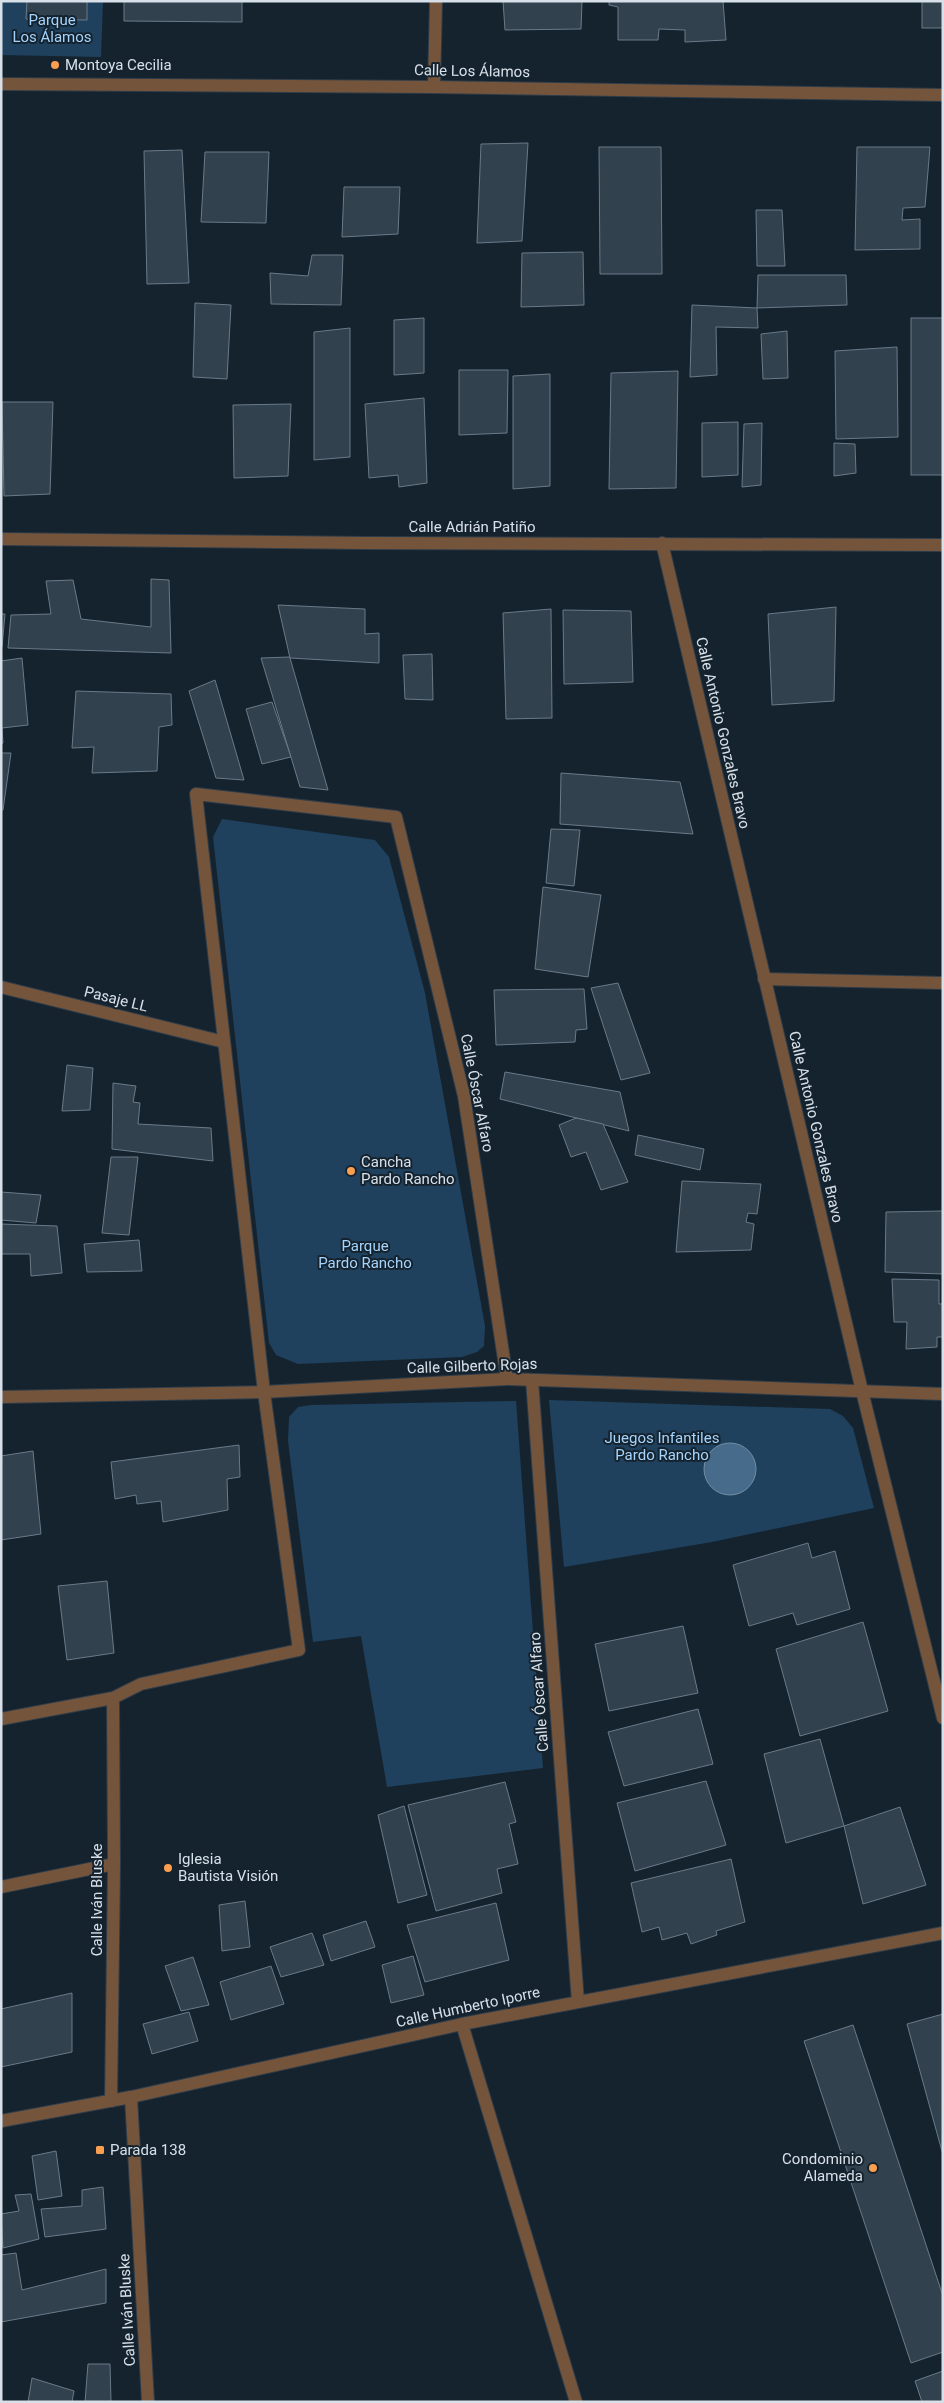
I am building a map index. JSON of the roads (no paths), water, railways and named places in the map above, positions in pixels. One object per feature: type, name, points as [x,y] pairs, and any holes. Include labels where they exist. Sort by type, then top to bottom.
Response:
[{"type":"street","points":[[434,87],[436,1]]},
{"type":"street","name":"Calle Los Álamos","points":[[1,84],[434,87],[943,95]]},
{"type":"street","name":"Calle Adrián Patiño","points":[[1,540],[943,545]]},
{"type":"street","name":"Calle Antonio Gonzales Bravo","points":[[662,543],[862,1391],[943,1718]]},
{"type":"street","name":"Calle Óscar Alfaro","points":[[224,1042],[196,794],[396,816],[464,1096],[507,1379]]},
{"type":"street","points":[[764,979],[943,983]]},
{"type":"street","name":"Pasaje LL","points":[[1,987],[224,1042]]},
{"type":"street","points":[[1,1719],[113,1698],[141,1684],[299,1650],[264,1392],[224,1042]]},
{"type":"street","name":"Calle Gilberto Rojas","points":[[1,1397],[264,1392],[507,1379],[943,1394]]},
{"type":"street","name":"Calle Óscar Alfaro","points":[[532,1380],[578,2002]]},
{"type":"street","name":"Calle Iván Bluske","points":[[111,2101],[114,1864],[113,1698]]},
{"type":"street","points":[[1,1887],[114,1864]]},
{"type":"street","name":"Calle Humberto Iporre","points":[[1,2121],[131,2097],[462,2024],[943,1933]]},
{"type":"street","points":[[462,2024],[576,2402]]},
{"type":"street","name":"Calle Iván Bluske","points":[[131,2097],[148,2402]]},
{"type":"place","name":"Montoya Cecilia","points":[[55,65]]},
{"type":"place","name":"Cancha Pardo Rancho","points":[[351,1171]]},
{"type":"place","name":"Iglesia Bautista Visión","points":[[168,1868]]},
{"type":"place","name":"Parada 138","points":[[100,2150]]},
{"type":"place","name":"Condominio Alameda","points":[[873,2168]]},
{"type":"park label","name":"Parque Los Álamos","points":[[52,28]]},
{"type":"park label","name":"Parque Pardo Rancho","points":[[365,1254]]},
{"type":"park label","name":"Juegos Infantiles Pardo Rancho","points":[[662,1446]]}]
